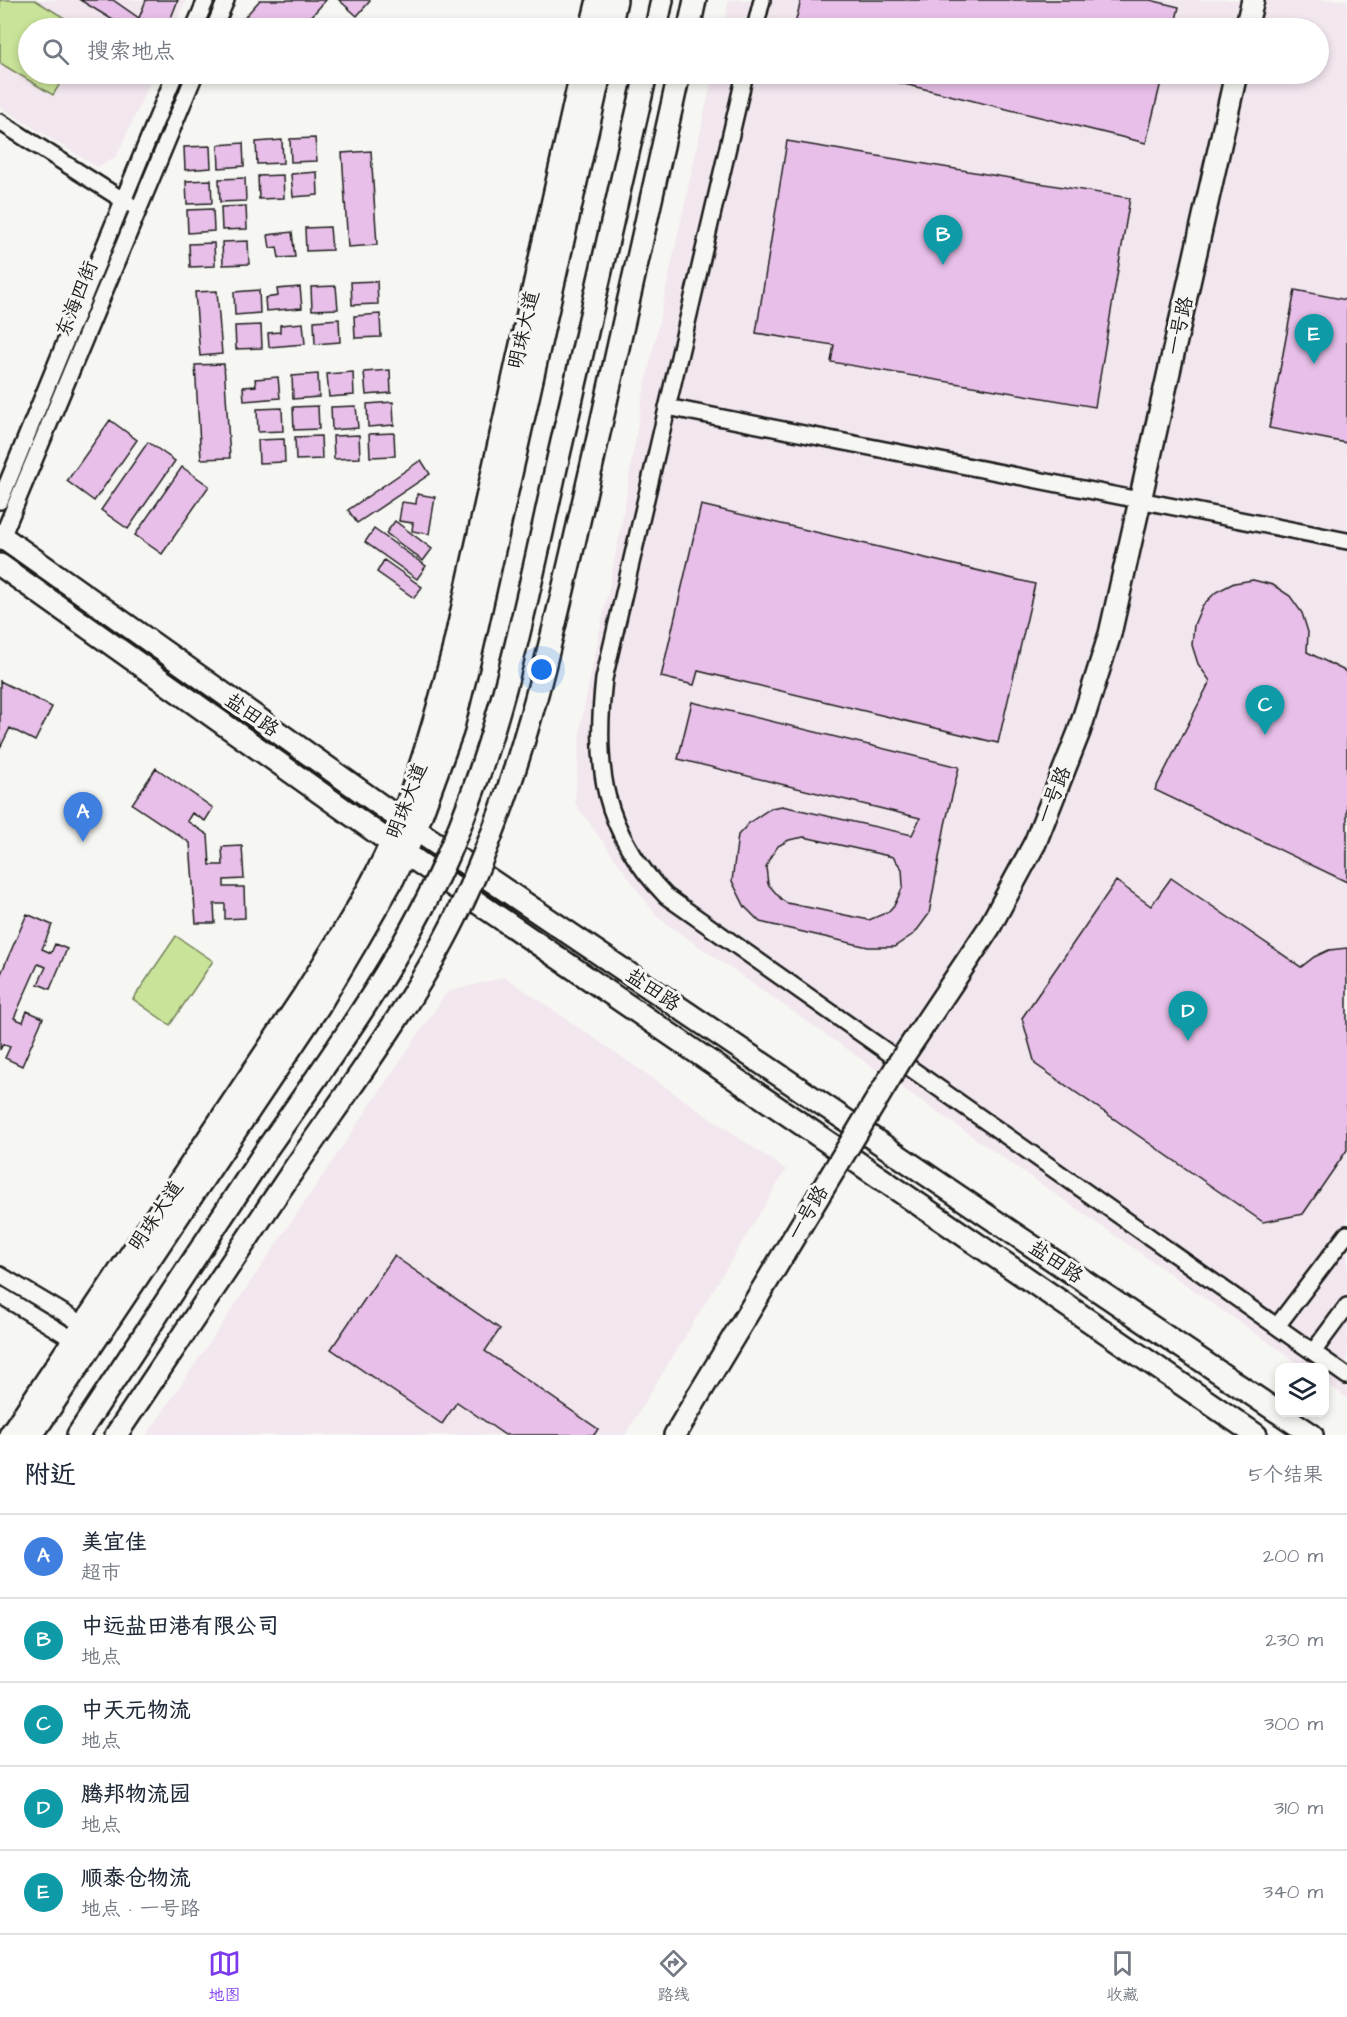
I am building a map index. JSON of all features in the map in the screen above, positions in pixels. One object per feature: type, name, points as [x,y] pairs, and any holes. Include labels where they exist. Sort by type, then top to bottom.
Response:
[{"type":"street","points":[[198,18],[206,0]]},
{"type":"street","points":[[218,18],[226,0]]},
{"type":"street","points":[[594,18],[598,0]]},
{"type":"street","points":[[612,18],[616,0]]},
{"type":"street","points":[[658,18],[662,0]]},
{"type":"street","points":[[691,18],[695,0]]},
{"type":"street","points":[[758,18],[762,0]]},
{"type":"street","points":[[1248,18],[1252,0]]},
{"type":"street","name":"东海四街","points":[[0,501],[171,84]]},
{"type":"street","name":"东海四街","points":[[1,538],[191,84]]},
{"type":"street","name":"明珠大道","points":[[408,824],[418,776],[434,726],[450,662],[579,84]]},
{"type":"street","name":"明珠大道","points":[[10,1435],[304,994],[398,848],[452,730],[471,658],[598,84]]},
{"type":"street","points":[[78,1435],[266,1150],[338,1047],[405,942],[434,885],[460,825],[483,764],[502,702],[644,84]]},
{"type":"street","points":[[116,1435],[399,1015],[432,962],[464,901],[490,840],[532,714],[591,469],[677,84]]},
{"type":"street","points":[[743,84],[604,679],[600,716],[600,748],[604,784],[613,817],[627,846],[646,875],[666,896],[1347,1376]]},
{"type":"street","name":"一号路","points":[[675,1435],[900,1061],[989,928],[1035,843],[1079,732],[1110,634],[1234,84]]},
{"type":"street","points":[[0,122],[137,208]]},
{"type":"street","points":[[668,408],[1347,542]]},
{"type":"street","name":"盐田路","points":[[1,538],[408,824],[1312,1435]]},
{"type":"street","name":"盐田路","points":[[0,565],[398,848],[1250,1433]]},
{"type":"street","name":"明珠大道","points":[[32,1435],[319,1006],[393,879],[398,848]]},
{"type":"street","points":[[1277,1326],[1347,1234]]},
{"type":"street","points":[[0,1275],[79,1332]]},
{"type":"street","points":[[0,1295],[79,1332]]},
{"type":"street","points":[[1312,1352],[1347,1306]]},
{"type":"shaded area","points":[[0,0],[186,0],[178,18],[18,18],[18,84],[149,84],[116,157],[97,167],[0,107]]},
{"type":"shaded area","points":[[729,0],[1347,0],[1347,1398],[1329,1385],[1329,1363],[1298,1363],[657,917],[575,803],[581,723],[620,533],[641,405],[711,84],[1329,84],[1329,18],[725,18]]},
{"type":"shaded area","points":[[505,977],[786,1170],[625,1435],[147,1435],[447,992]]},
{"type":"green space","points":[[0,0],[35,0],[65,18],[18,18],[18,74],[0,63]]},
{"type":"green space","points":[[35,84],[60,84],[53,95]]},
{"type":"green space","points":[[176,936],[213,961],[170,1025],[133,999]]},
{"type":"building","points":[[80,0],[113,0],[139,18],[110,18]]},
{"type":"building","points":[[146,0],[178,0],[171,18],[139,18]]},
{"type":"building","points":[[260,0],[326,0],[310,18],[244,18]]},
{"type":"building","points":[[339,0],[369,0],[370,1],[357,16]]},
{"type":"building","points":[[801,0],[1150,0],[1179,7],[1176,18],[796,18]]},
{"type":"building","points":[[904,84],[1161,84],[1146,143]]},
{"type":"building","points":[[315,138],[317,161],[291,162],[290,139]]},
{"type":"building","points":[[282,140],[283,163],[257,164],[256,142]]},
{"type":"building","points":[[787,141],[1130,198],[1095,407],[831,362],[834,345],[756,333]]},
{"type":"building","points":[[243,143],[244,166],[219,168],[218,145]]},
{"type":"building","points":[[210,146],[211,168],[185,170],[184,147]]},
{"type":"building","points":[[371,151],[377,245],[348,247],[342,153]]},
{"type":"building","points":[[317,172],[318,195],[293,197],[291,174]]},
{"type":"building","points":[[283,175],[284,198],[259,199],[258,176]]},
{"type":"building","points":[[245,178],[246,201],[220,202],[219,179]]},
{"type":"building","points":[[211,180],[212,203],[187,204],[186,181]]},
{"type":"building","points":[[246,206],[247,229],[222,230],[221,207]]},
{"type":"building","points":[[213,209],[214,231],[188,233],[187,210]]},
{"type":"building","points":[[330,227],[332,250],[306,251],[305,228]]},
{"type":"building","points":[[292,232],[295,257],[279,258],[277,247],[270,248],[268,235]]},
{"type":"building","points":[[248,241],[249,264],[223,265],[222,242]]},
{"type":"building","points":[[214,243],[215,266],[190,267],[189,244]]},
{"type":"building","points":[[377,281],[378,304],[352,305],[351,282]]},
{"type":"building","points":[[336,286],[338,309],[312,310],[311,287]]},
{"type":"building","points":[[300,287],[302,308],[266,311],[265,298],[278,296],[277,289]]},
{"type":"building","points":[[259,290],[260,313],[235,315],[234,292]]},
{"type":"building","points":[[1295,290],[1347,300],[1347,443],[1269,428]]},
{"type":"building","points":[[217,291],[222,354],[200,356],[195,292]]},
{"type":"building","points":[[380,314],[381,337],[355,338],[354,316]]},
{"type":"building","points":[[339,319],[340,342],[315,344],[314,321]]},
{"type":"building","points":[[303,323],[305,344],[269,347],[268,333],[280,332],[280,325]]},
{"type":"building","points":[[261,325],[262,348],[236,349],[235,326]]},
{"type":"building","points":[[224,364],[230,458],[201,459],[195,365]]},
{"type":"building","points":[[390,370],[391,393],[366,395],[364,372]]},
{"type":"building","points":[[353,372],[354,395],[329,397],[327,374]]},
{"type":"building","points":[[318,374],[319,397],[293,399],[292,376]]},
{"type":"building","points":[[278,377],[280,398],[244,401],[243,387],[256,386],[255,379]]},
{"type":"building","points":[[393,402],[394,425],[368,427],[367,404]]},
{"type":"building","points":[[318,406],[319,429],[294,430],[293,407]]},
{"type":"building","points":[[356,406],[358,428],[332,430],[331,407]]},
{"type":"building","points":[[282,408],[283,431],[258,432],[257,409]]},
{"type":"building","points":[[110,420],[137,440],[94,501],[67,481]]},
{"type":"building","points":[[394,433],[395,456],[370,457],[369,434]]},
{"type":"building","points":[[359,435],[360,458],[334,459],[333,436]]},
{"type":"building","points":[[321,436],[322,459],[296,460],[295,437]]},
{"type":"building","points":[[284,439],[285,462],[259,463],[258,440]]},
{"type":"building","points":[[148,442],[175,461],[128,529],[101,510]]},
{"type":"building","points":[[421,460],[430,474],[357,523],[348,510]]},
{"type":"building","points":[[182,467],[209,486],[162,554],[135,535]]},
{"type":"building","points":[[417,494],[435,497],[429,534],[412,531],[413,523],[399,521],[402,502],[416,504]]},
{"type":"building","points":[[701,505],[1035,584],[998,743],[698,671],[694,685],[661,677]]},
{"type":"building","points":[[395,521],[432,549],[423,561],[386,533]]},
{"type":"building","points":[[374,529],[426,566],[417,579],[365,542]]},
{"type":"building","points":[[384,560],[422,587],[414,598],[377,572]]},
{"type":"building","points":[[1253,580],[1273,585],[1290,596],[1302,613],[1308,632],[1307,652],[1347,672],[1347,882],[1155,790],[1210,681],[1198,664],[1192,645],[1194,625],[1202,606],[1216,592],[1234,583]]},
{"type":"building","points":[[0,681],[52,707],[35,741],[10,728],[0,748]]},
{"type":"building","points":[[692,702],[959,767],[945,825],[929,914],[915,933],[894,947],[868,947],[760,922],[745,907],[732,881],[738,835],[750,822],[771,808],[782,806],[912,835],[920,818],[678,759]],"holes":[[[804,837],[893,857],[902,869],[903,886],[895,904],[888,912],[869,920],[787,903],[768,884],[766,867],[771,856],[778,846],[789,840]]]},
{"type":"building","points":[[156,768],[213,808],[205,821],[192,813],[187,821],[208,835],[210,865],[223,865],[222,847],[242,846],[244,879],[224,880],[224,887],[244,887],[245,918],[225,919],[225,904],[214,904],[215,923],[196,923],[190,843],[132,804]]},
{"type":"building","points":[[1171,878],[1301,967],[1314,957],[1329,950],[1347,948],[1347,1150],[1303,1214],[1263,1222],[1035,1064],[1022,1018],[1116,881],[1151,906]]},
{"type":"building","points":[[27,914],[52,925],[42,949],[51,953],[55,944],[67,949],[50,989],[38,984],[46,967],[38,964],[14,1018],[23,1022],[27,1011],[43,1018],[22,1066],[5,1058],[10,1047],[3,1044],[0,1050],[0,976]]},
{"type":"building","points":[[394,1256],[500,1329],[485,1351],[598,1429],[594,1435],[505,1435],[457,1402],[442,1424],[331,1349]]},
{"type":"place","name":"中远盐田港有限公司","points":[[943,265]]},
{"type":"place","name":"顺泰仓物流","points":[[1314,364]]},
{"type":"place","name":"中天元物流","points":[[1265,735]]},
{"type":"place","name":"美宜佳","points":[[83,842]]},
{"type":"place","name":"腾邦物流园","points":[[1188,1041]]}]
